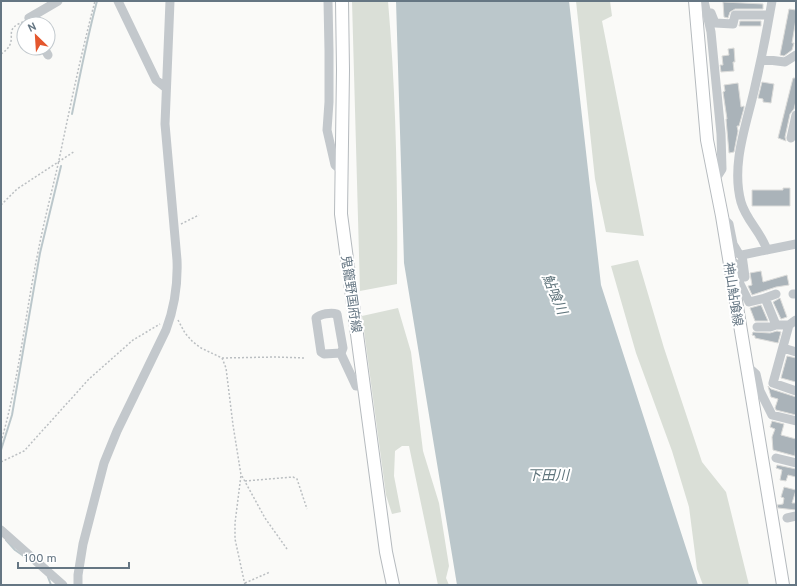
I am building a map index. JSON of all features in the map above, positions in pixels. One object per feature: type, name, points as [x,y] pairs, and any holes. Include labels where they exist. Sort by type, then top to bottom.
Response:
[{"type":"main road","name":"鬼籠野国府線","points":[[342,1],[343,70],[341,214],[386,552],[393,585]]},
{"type":"main road","name":"神山鮎喰線","points":[[696,1],[707,140],[722,216],[783,585]]},
{"type":"street","points":[[38,16],[58,1]]},
{"type":"street","points":[[118,1],[156,80],[166,88]]},
{"type":"street","points":[[328,1],[330,51],[327,130],[335,165],[341,170]]},
{"type":"street","points":[[705,1],[711,32],[722,134],[722,169],[715,180]]},
{"type":"street","points":[[705,1],[715,23],[733,24],[734,15],[769,15]]},
{"type":"street","points":[[767,250],[760,234],[749,221],[743,209],[739,191],[738,164],[772,1]]},
{"type":"street","points":[[78,585],[78,575],[83,544],[104,463],[117,431],[166,330],[170,320],[178,281],[165,124],[170,6]]},
{"type":"street","points":[[761,59],[785,62],[796,55]]},
{"type":"street","points":[[791,138],[796,115]]},
{"type":"street","points":[[722,216],[729,224],[733,244],[738,254],[742,255],[796,244]]},
{"type":"street","points":[[742,255],[745,277]]},
{"type":"street","points":[[728,258],[736,264],[740,284],[749,302],[776,294]]},
{"type":"street","points":[[765,298],[776,325]]},
{"type":"street","points":[[341,353],[324,354],[321,352],[316,318],[318,316],[334,313],[337,314],[343,348],[341,353],[356,386],[364,386]]},
{"type":"street","points":[[757,327],[770,327],[792,323],[773,383],[796,390]]},
{"type":"street","points":[[783,348],[796,352]]},
{"type":"street","points":[[746,365],[756,374],[760,391],[772,415],[796,420]]},
{"type":"street","points":[[776,458],[796,463]]},
{"type":"street","points":[[1,530],[63,585]]},
{"type":"path","points":[[1,442],[9,415],[16,382],[38,252],[94,1]]},
{"type":"path","points":[[1,54],[10,46],[12,31],[16,26]]},
{"type":"path","points":[[1,205],[17,189],[75,151]]},
{"type":"path","points":[[174,227],[199,215]]},
{"type":"path","points":[[1,462],[24,451],[89,379],[133,340],[170,320],[178,320],[185,333],[193,342],[201,348],[222,358],[305,358]]},
{"type":"path","points":[[222,358],[226,368],[232,425],[241,475],[265,518],[287,549]]},
{"type":"path","points":[[241,475],[235,522],[235,539],[245,584],[270,572]]},
{"type":"path","points":[[244,481],[293,477],[297,479],[307,509]]},
{"type":"shaded area","points":[[352,1],[388,1],[396,142],[397,284],[360,291]]},
{"type":"shaded area","points":[[576,1],[610,1],[612,16],[602,21],[644,236],[606,232],[595,179]]},
{"type":"shaded area","points":[[638,260],[664,348],[702,462],[726,492],[749,585],[703,585],[697,569],[689,507],[672,451],[636,353],[611,266]]},
{"type":"shaded area","points":[[398,308],[411,352],[423,451],[439,503],[449,566],[446,578],[449,585],[438,585],[409,446],[402,446],[395,451],[394,476],[401,512],[392,514],[386,495],[362,316]]},
{"type":"water","name":"下田川","points":[[396,1],[569,1],[601,285],[698,585],[457,585],[404,263]]},
{"type":"building","points":[[723,2],[763,4],[763,9],[735,9],[730,12],[728,18],[724,17]]},
{"type":"building","points":[[789,9],[796,10],[792,43],[794,43],[792,50],[784,56],[780,55]]},
{"type":"building","points":[[740,21],[761,21],[761,26],[739,26]]},
{"type":"building","points":[[734,48],[734,71],[721,72],[720,65],[723,65],[722,56],[729,55],[728,49]]},
{"type":"building","points":[[793,78],[796,78],[796,101],[794,109],[790,114],[785,137],[786,141],[778,138]]},
{"type":"building","points":[[762,82],[774,84],[771,103],[763,102],[763,99],[758,98]]},
{"type":"building","points":[[738,83],[741,107],[744,106],[744,108],[739,126],[737,126],[738,131],[734,152],[729,153],[727,119],[723,92],[725,91],[724,85]]},
{"type":"building","points":[[783,188],[790,188],[790,206],[752,206],[752,190],[783,190]]},
{"type":"building","points":[[761,271],[763,282],[787,275],[789,285],[776,287],[752,295],[748,286],[752,285],[750,273]]},
{"type":"building","points":[[780,298],[787,317],[781,319],[773,302]]},
{"type":"building","points":[[761,305],[768,321],[755,321],[750,308]]},
{"type":"building","points":[[777,331],[781,332],[778,343],[755,338],[755,336],[752,335],[753,332],[770,333]]},
{"type":"building","points":[[787,356],[796,358],[796,382],[781,378]]},
{"type":"building","points":[[768,386],[771,389],[796,397],[796,415],[776,410],[775,408],[778,399],[771,397]]},
{"type":"building","points":[[772,421],[784,424],[781,435],[796,439],[795,456],[773,450],[772,437],[775,429],[770,427]]},
{"type":"building","points":[[777,465],[796,469],[796,477],[788,475],[786,481],[780,480],[782,470],[776,468]]},
{"type":"building","points":[[784,487],[796,490],[792,503],[796,503],[796,510],[778,508],[777,505],[783,504],[784,498],[781,497]]},
{"type":"waterway","points":[[72,114],[97,1]]},
{"type":"waterway","points":[[1,450],[12,415],[40,253],[61,166]]},
{"type":"waterway","points":[[6,540],[15,550],[25,557]]},
{"type":"waterway","points":[[48,577],[51,585]]},
{"type":"water label","name":"鮎喰川","points":[[555,294]]}]
